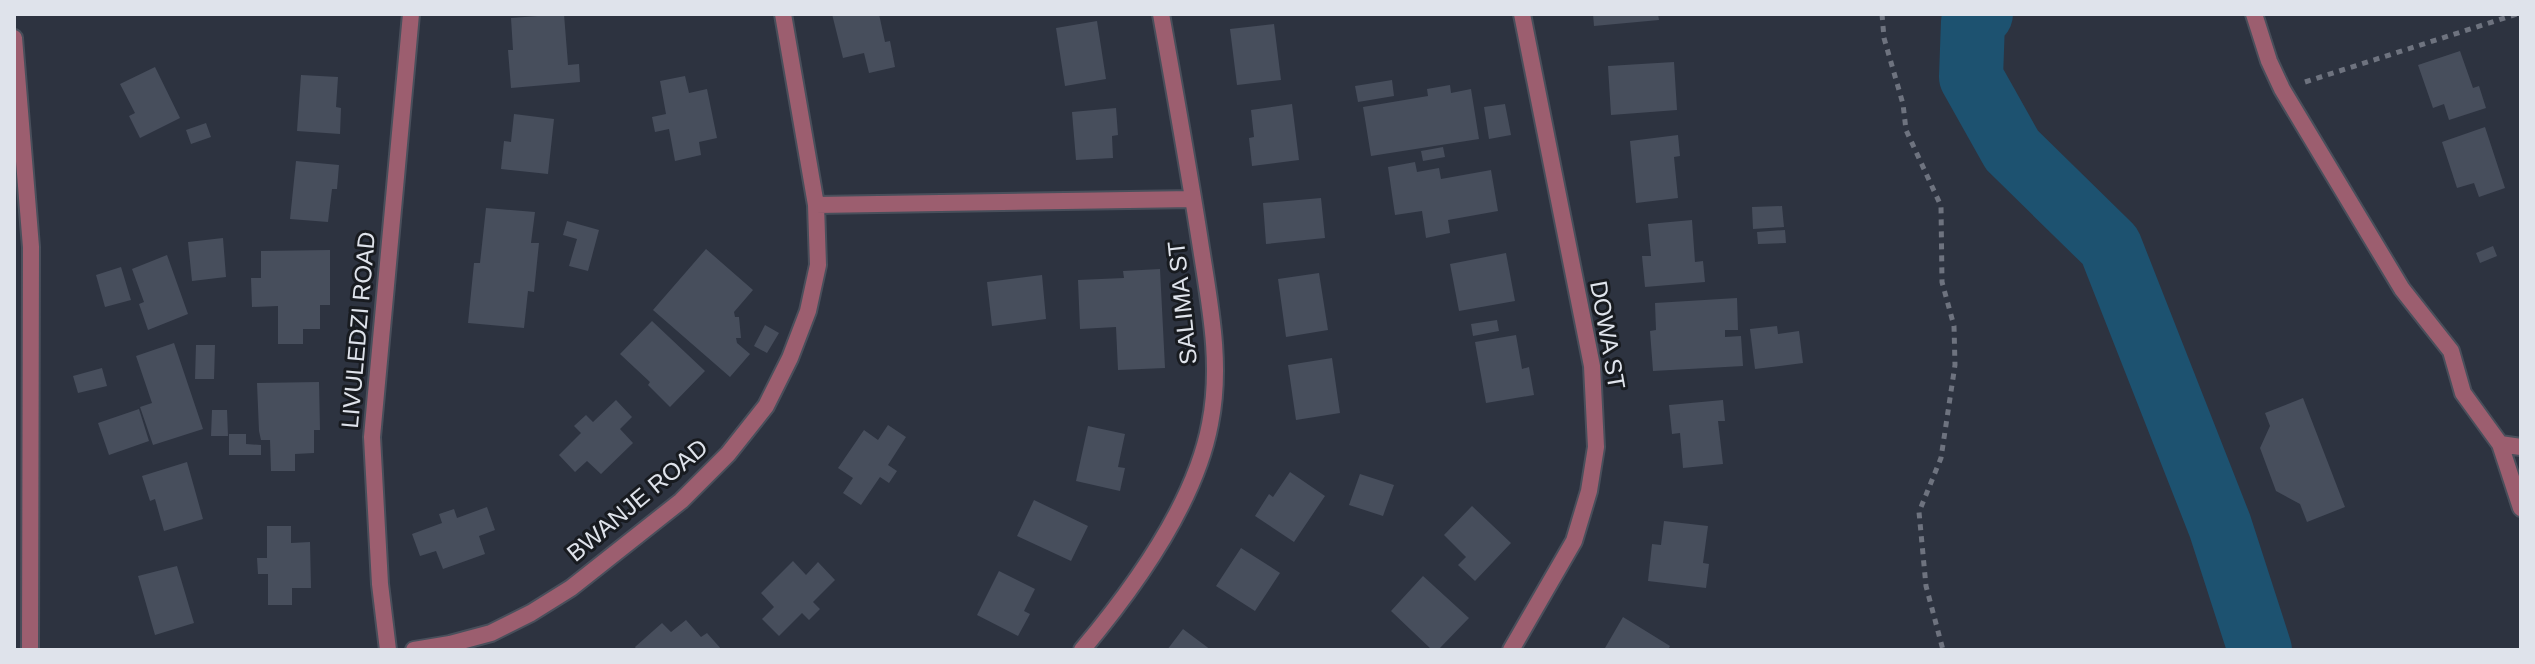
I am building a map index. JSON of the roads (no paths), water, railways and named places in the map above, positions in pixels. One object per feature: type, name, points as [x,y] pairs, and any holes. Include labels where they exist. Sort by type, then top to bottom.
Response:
[{"type":"street","name":"LIVULEDZI ROAD","points":[[388,650],[380,584],[372,437],[411,14]]},
{"type":"street","name":"BWANJE ROAD","points":[[414,650],[491,633],[571,588],[681,501],[728,454],[766,406],[790,358],[808,311],[818,265],[816,205],[783,14]]},
{"type":"street","name":"SALIMA ST","points":[[1082,650],[1161,541],[1194,477],[1210,424],[1215,339],[1161,14]]},
{"type":"street","name":"DOWA ST","points":[[1511,650],[1574,541],[1589,491],[1596,447],[1592,366],[1522,14]]},
{"type":"street","points":[[2254,14],[2282,89],[2402,289],[2451,351],[2463,393],[2500,444],[2521,508]]},
{"type":"street","points":[[14,38],[31,247],[30,650]]},
{"type":"street","points":[[816,205],[1193,199]]},
{"type":"street","points":[[2500,444],[2521,447]]},
{"type":"waterway","points":[[1981,14],[1973,22],[1971,77],[2012,150],[2110,246],[2220,526],[2260,650]]}]
